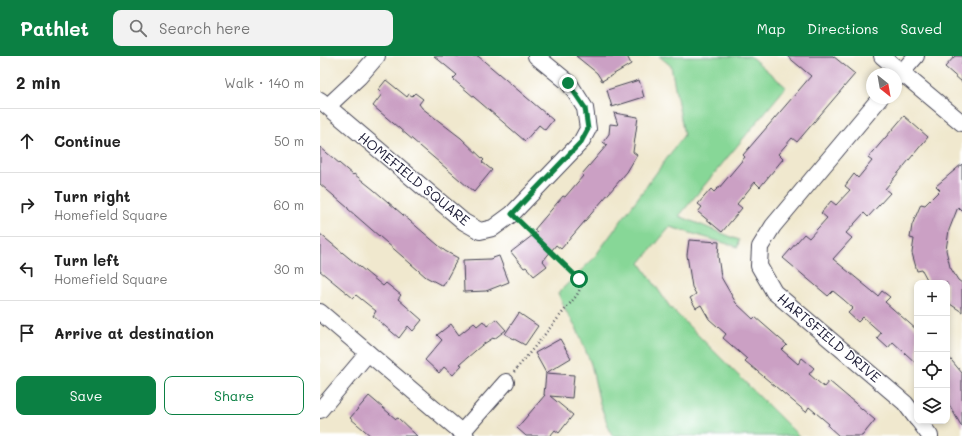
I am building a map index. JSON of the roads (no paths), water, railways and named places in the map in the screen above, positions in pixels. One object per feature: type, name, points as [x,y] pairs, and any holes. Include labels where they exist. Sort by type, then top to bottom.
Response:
[{"type":"street","name":"HOMEFIELD SQUARE","points":[[377,56],[359,77],[324,103],[464,222],[480,231],[493,228],[512,214],[581,142],[588,129],[585,108],[568,83],[536,56]]},
{"type":"street","points":[[882,56],[892,68]]},
{"type":"street","points":[[902,72],[916,56]]},
{"type":"street","points":[[902,78],[962,123]]},
{"type":"street","name":"HARTSFIELD DRIVE","points":[[875,104],[773,226],[760,247],[759,266],[774,292],[905,403],[914,415]]},
{"type":"street","points":[[320,312],[464,434],[506,382]]},
{"type":"street","points":[[320,410],[368,353]]},
{"type":"street","name":"HARTSFIELD DRIVE","points":[[921,424],[930,436]]}]
